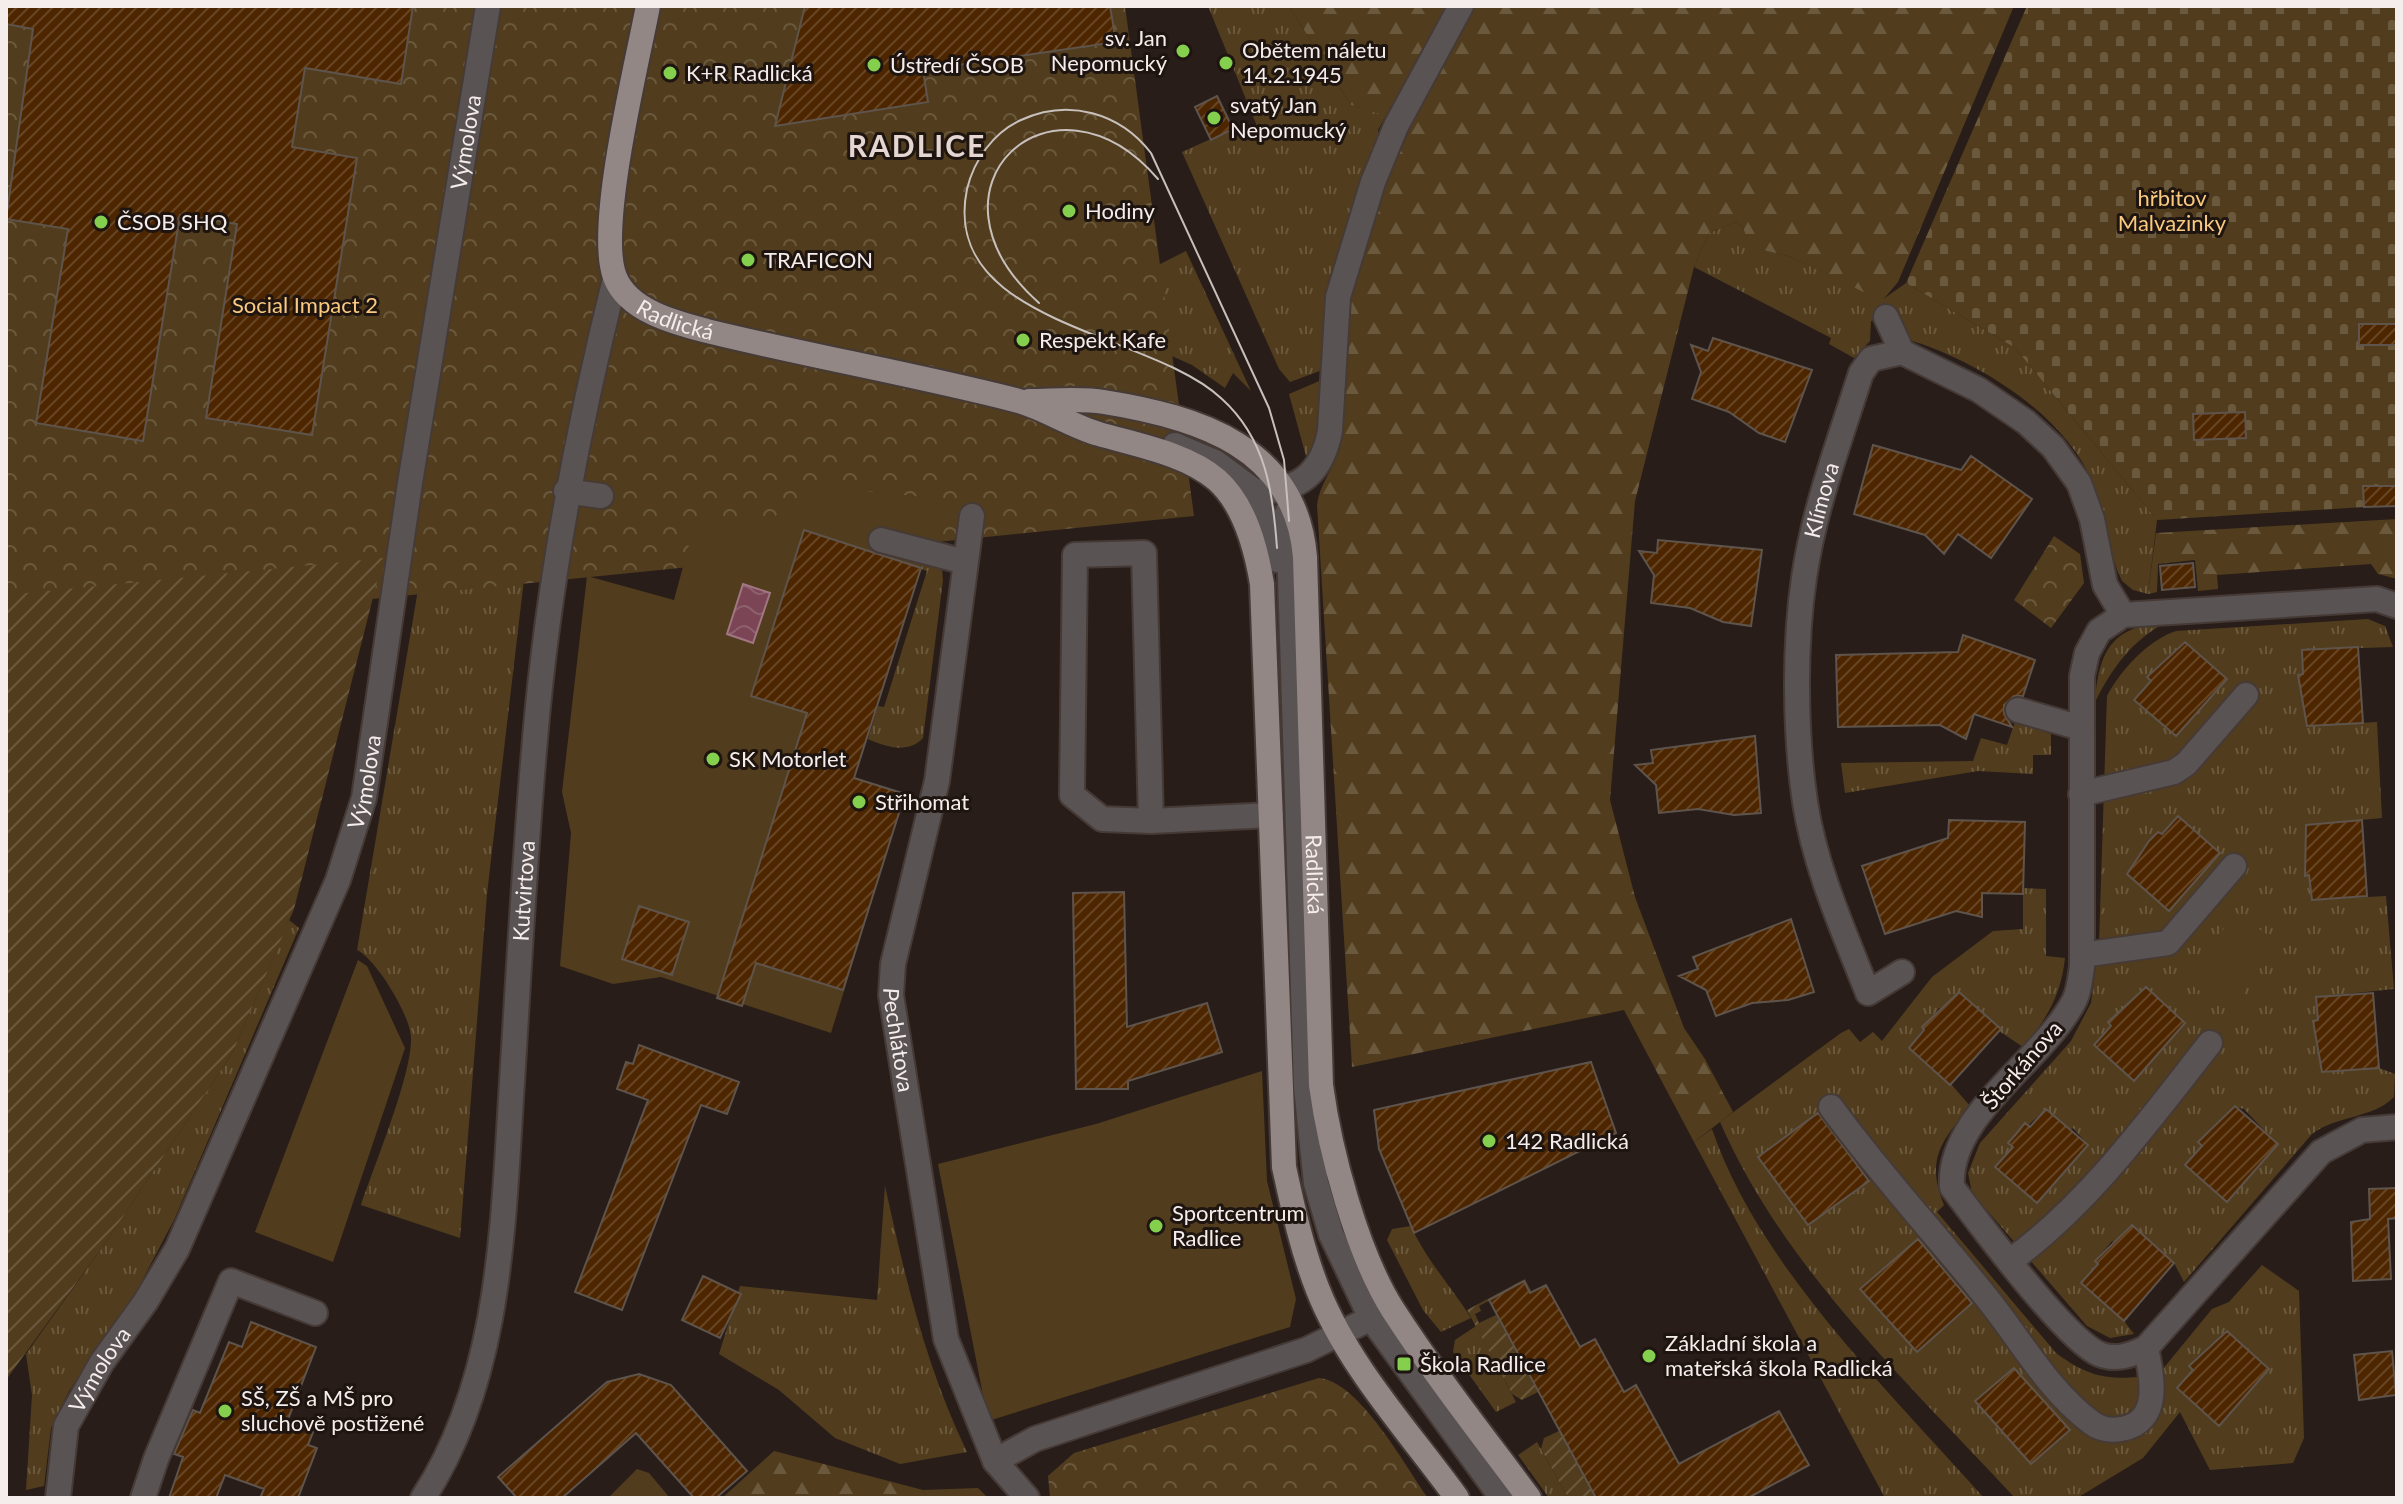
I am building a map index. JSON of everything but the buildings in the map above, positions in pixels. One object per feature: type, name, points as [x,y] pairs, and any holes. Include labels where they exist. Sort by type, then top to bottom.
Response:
[{"type":"main road","name":"Radlická","points":[[648,6],[608,231],[615,279],[639,305],[677,323],[1019,401],[1098,434],[1125,440],[1199,468],[1222,484],[1239,509],[1249,533],[1262,584],[1284,1167],[1299,1232],[1318,1291],[1366,1321],[1529,1498]]},
{"type":"main road","name":"Radlická","points":[[1019,401],[1102,401],[1206,428],[1255,455],[1274,489],[1299,518],[1305,557],[1325,1118],[1355,1223],[1366,1321],[1457,1498]]},
{"type":"street","name":"Výmolova","points":[[58,1498],[66,1426],[102,1362],[146,1301],[177,1249],[338,880],[364,798],[413,467],[488,6]]},
{"type":"street","points":[[1125,440],[1163,442],[1189,450],[1223,467],[1254,491],[1274,489],[1315,472],[1326,450],[1338,297],[1373,182],[1396,126],[1461,6]]},
{"type":"street","name":"Kutvirtova","points":[[423,1498],[467,1406],[487,1329],[497,1268],[535,739],[566,491],[615,279]]},
{"type":"street","points":[[1886,317],[1902,352],[1979,390],[2026,422],[2053,447],[2079,483],[2092,519],[2105,585],[2123,615],[2377,599],[2397,606]]},
{"type":"street","name":"Klímova","points":[[1902,352],[1871,359],[1861,373],[1824,489],[1805,572],[1799,645],[1805,804],[1831,897],[1868,993],[1902,972]]},
{"type":"street","points":[[1262,584],[1274,489]]},
{"type":"street","points":[[1274,489],[1271,524],[1277,548],[1293,1085],[1299,1149],[1319,1238],[1366,1321],[1484,1498]]},
{"type":"street","points":[[566,491],[601,496]]},
{"type":"street","name":"Pechlátova","points":[[972,516],[937,781],[893,964],[891,995],[946,1339],[995,1461],[1027,1498]]},
{"type":"street","points":[[881,540],[965,562]]},
{"type":"street","points":[[1151,821],[1144,553],[1075,555],[1072,795],[1102,819],[1151,821],[1271,815]]},
{"type":"street","name":"Štorkánova","points":[[2123,615],[2099,631],[2087,653],[2082,676],[2082,955],[2075,1000],[2058,1026],[1966,1131],[1951,1165],[1952,1187],[2080,1342],[2110,1357],[2127,1357],[2146,1348]]},
{"type":"street","points":[[2081,794],[2174,772],[2186,764],[2246,695]]},
{"type":"street","points":[[2018,710],[2081,728]]},
{"type":"street","points":[[2082,955],[2168,943],[2234,866]]},
{"type":"street","points":[[2010,1261],[2053,1228],[2163,1103],[2210,1043]]},
{"type":"street","points":[[1831,1107],[1879,1173],[1984,1293],[2030,1358],[2089,1421],[2109,1430],[2122,1429],[2142,1419],[2150,1407],[2152,1393],[2146,1348],[2321,1152],[2362,1130],[2397,1127]]},
{"type":"street","points":[[143,1498],[156,1459],[231,1281],[315,1313]]},
{"type":"street","points":[[995,1461],[1035,1439],[1306,1350],[1366,1321]]},
{"type":"street","points":[[1366,1321],[1502,1498]]},
{"type":"green space","name":"Social Impact 2","points":[[6,6],[1125,6],[1194,516],[6,636]]},
{"type":"green space","points":[[1208,6],[1289,6],[1351,105],[1386,115],[1378,130],[1380,143],[1325,369],[1290,382],[1279,369],[1182,152],[1233,129],[1261,136]]},
{"type":"green space","points":[[1289,6],[2014,6],[1898,282],[1882,301],[1791,257],[1751,247],[1743,228],[1736,222],[1709,233],[1694,267],[1635,501],[1610,800],[1635,897],[1684,1028],[1705,1059],[1733,1112],[1694,1142],[1624,1010],[1352,1067],[1317,505],[1340,448],[1348,289],[1379,201],[1412,124],[1351,105]]},
{"type":"green space","name":"hřbitov Malvazinky","points":[[2027,6],[2397,6],[2397,324],[2359,325],[2360,345],[2397,345],[2397,486],[2364,486],[2364,507],[2157,520],[2015,348],[1906,283]],"holes":[[[2245,412],[2246,438],[2194,440],[2194,414]]]},
{"type":"green space","points":[[1736,222],[1743,228],[1752,247],[1791,257],[1882,300],[1906,283],[2015,348],[2157,520],[2148,594],[2133,590],[2122,581],[2092,481],[2079,456],[2039,411],[1988,375],[1933,348],[1906,339],[1893,315],[1871,321],[1870,341],[1854,358],[1829,344],[1831,338],[1694,267],[1709,233]]},
{"type":"green space","points":[[1186,251],[1251,391],[1233,373],[1225,388],[1192,365],[1069,310]]},
{"type":"green space","points":[[1324,379],[1320,434],[1307,460],[1289,394]]},
{"type":"green space","points":[[443,442],[538,460],[487,894],[460,1238],[361,1205],[399,1097],[410,1054],[409,1028],[399,1003],[373,964],[357,950]]},
{"type":"green space","name":"SK Motorlet","points":[[826,487],[962,501],[921,568],[854,777],[905,794],[831,1033],[661,977],[613,984],[560,966],[571,833],[562,792],[587,576],[674,600],[698,511],[758,529],[807,492]]},
{"type":"green space","points":[[2397,519],[2397,579],[2378,574],[2371,564],[2217,575],[2218,589],[2198,591],[2195,560],[2158,564],[2157,592],[2148,594],[2156,533]]},
{"type":"green space","points":[[2054,536],[2080,554],[2084,583],[2051,628],[2014,600]]},
{"type":"green space","points":[[878,554],[942,569],[923,738],[911,746],[889,746],[868,739],[878,706],[884,707],[927,571]]},
{"type":"green space","points":[[383,558],[294,909],[233,1052],[106,1242],[6,1380],[6,595]]},
{"type":"green space","points":[[2368,619],[2385,626],[2393,647],[2302,650],[2303,674],[2298,675],[2307,726],[2377,722],[2382,818],[2306,825],[2305,875],[2309,875],[2312,900],[2386,896],[2394,989],[2317,997],[2318,1020],[2313,1022],[2322,1071],[2379,1068],[2395,1074],[2394,1097],[2375,1109],[2332,1123],[2312,1134],[2184,1282],[2174,1263],[2133,1226],[2116,1244],[2112,1241],[2095,1261],[2124,1321],[2134,1334],[2110,1338],[2087,1326],[1972,1193],[1968,1173],[1980,1143],[2071,1041],[2091,1003],[2099,944],[2107,696],[2136,658],[2155,642],[2176,631]],"holes":[[[2166,658],[2226,679],[2176,736],[2134,700],[2151,681],[2148,677]],[[2178,816],[2220,853],[2144,855],[2141,851],[2158,832],[2162,834]],[[2146,988],[2185,1023],[2134,1080],[2108,1022]],[[2235,1107],[2244,1109],[2277,1144],[2185,1165],[2202,1146],[2198,1142]],[[2046,1109],[2070,1130],[2073,1128],[2088,1145],[2037,1203],[1996,1167],[2013,1147],[2009,1143]]]},
{"type":"green space","points":[[2167,622],[2144,637],[2125,656],[2095,702],[2100,668],[2112,644],[2134,629]]},
{"type":"green space","points":[[2015,722],[2051,734],[2051,755],[2033,755],[2033,774],[1978,771],[1845,793],[1841,763],[1973,761],[1981,738],[2007,745]]},
{"type":"green space","points":[[2023,888],[2046,889],[2046,956],[2065,958],[2052,1006],[2023,1047],[1999,1031],[1939,1008],[1909,1048],[1951,1084],[1970,1106],[1939,1151],[1936,1175],[1944,1205],[1937,1212],[2056,1353],[2093,1374],[2116,1378],[2158,1375],[2212,1309],[2229,1302],[2262,1265],[2299,1291],[2304,1438],[2293,1463],[2210,1470],[2180,1412],[2143,1458],[2077,1498],[2015,1498],[1851,1322],[1778,1227],[1747,1176],[1720,1122],[1849,1029],[1860,1042],[1873,1032],[1882,1041],[1932,977],[1993,931],[2023,929]],"holes":[[[1821,1111],[1870,1179],[1808,1225],[1759,1157]],[[1919,1239],[1974,1301],[1917,1352],[1861,1289]],[[2227,1331],[2269,1369],[2219,1426],[2177,1389],[2193,1370],[2190,1366]],[[2013,1368],[2070,1429],[2032,1463],[1975,1402]]]},
{"type":"green space","points":[[2235,912],[2278,942],[2230,1012],[2187,982]]},
{"type":"green space","points":[[289,920],[299,928],[174,1220],[137,1290],[69,1391],[51,1428],[44,1486],[26,1490],[32,1395],[26,1354],[106,1242],[233,1052]]},
{"type":"green space","points":[[358,960],[367,966],[405,1048],[333,1262],[255,1232]]},
{"type":"green space","name":"Sportcentrum Radlice","points":[[1262,1071],[1267,1181],[1296,1299],[1290,1327],[988,1421],[938,1164],[1096,1124]]},
{"type":"green space","points":[[1712,1129],[1733,1180],[1793,1277],[1868,1370],[1984,1498],[1885,1498],[1694,1142]]},
{"type":"green space","points":[[885,1186],[928,1354],[967,1452],[900,1464],[835,1438],[779,1390],[719,1354],[740,1286],[877,1300]]},
{"type":"green space","points":[[1411,1226],[1431,1262],[1471,1318],[1441,1332],[1423,1310],[1387,1240],[1392,1229]]},
{"type":"green space","points":[[1525,1279],[1532,1293],[1524,1282],[1479,1306],[1481,1311],[1475,1314],[1479,1323],[1496,1315],[1538,1392],[1522,1400],[1512,1394],[1467,1310]]},
{"type":"green space","points":[[1476,1326],[1516,1402],[1496,1412],[1453,1352],[1455,1340]]},
{"type":"green space","points":[[1319,1378],[1334,1383],[1365,1409],[1428,1498],[1050,1498],[1048,1476],[1074,1453]]},
{"type":"green space","points":[[1559,1431],[1596,1498],[1568,1498],[1541,1449],[1544,1438]]},
{"type":"green space","points":[[1537,1442],[1568,1498],[1549,1498],[1518,1455]]},
{"type":"green space","points":[[774,1451],[923,1490],[926,1498],[722,1498]]},
{"type":"green space","points":[[637,1469],[649,1473],[670,1498],[608,1498]]},
{"type":"green space","points":[[978,1488],[988,1498],[926,1498],[923,1490]]},
{"type":"water","points":[[743,584],[770,593],[753,643],[727,634]]},
{"type":"tram line","points":[[1277,548],[1273,507],[1258,449],[1249,431],[1222,399],[1190,376],[1057,320],[1017,297],[985,270],[967,234],[967,189],[974,168],[986,148],[1002,132],[1039,113],[1075,110],[1109,119],[1138,139],[1151,153],[1269,408],[1284,460],[1289,521]]},
{"type":"tram line","points":[[1039,303],[1003,260],[988,218],[992,181],[1011,152],[1040,134],[1077,131],[1117,145],[1158,179]]},
{"type":"place","name":"sv. Jan Nepomucký","points":[[1183,51]]},
{"type":"place","name":"Obětem náletu 14.2.1945","points":[[1226,63]]},
{"type":"place","name":"Ústředí ČSOB","points":[[874,65]]},
{"type":"place","name":"K+R Radlická","points":[[670,73]]},
{"type":"place","name":"svatý Jan Nepomucký","points":[[1214,118]]},
{"type":"place","name":"Hodiny","points":[[1069,211]]},
{"type":"place","name":"ČSOB SHQ","points":[[101,222]]},
{"type":"place","name":"TRAFICON","points":[[748,260]]},
{"type":"place","name":"Respekt Kafe","points":[[1023,340]]},
{"type":"place","name":"SK Motorlet","points":[[713,759]]},
{"type":"place","name":"Střihomat","points":[[859,802]]},
{"type":"place","name":"142 Radlická","points":[[1489,1141]]},
{"type":"place","name":"Sportcentrum Radlice","points":[[1156,1226]]},
{"type":"place","name":"Základní škola a mateřská škola Radlická","points":[[1649,1356]]},
{"type":"place","name":"Škola Radlice","points":[[1404,1364]]},
{"type":"place","name":"SŠ, ZŠ a MŠ pro sluchově postižené","points":[[225,1411]]},
{"type":"district","name":"RADLICE","points":[[917,147]]}]
